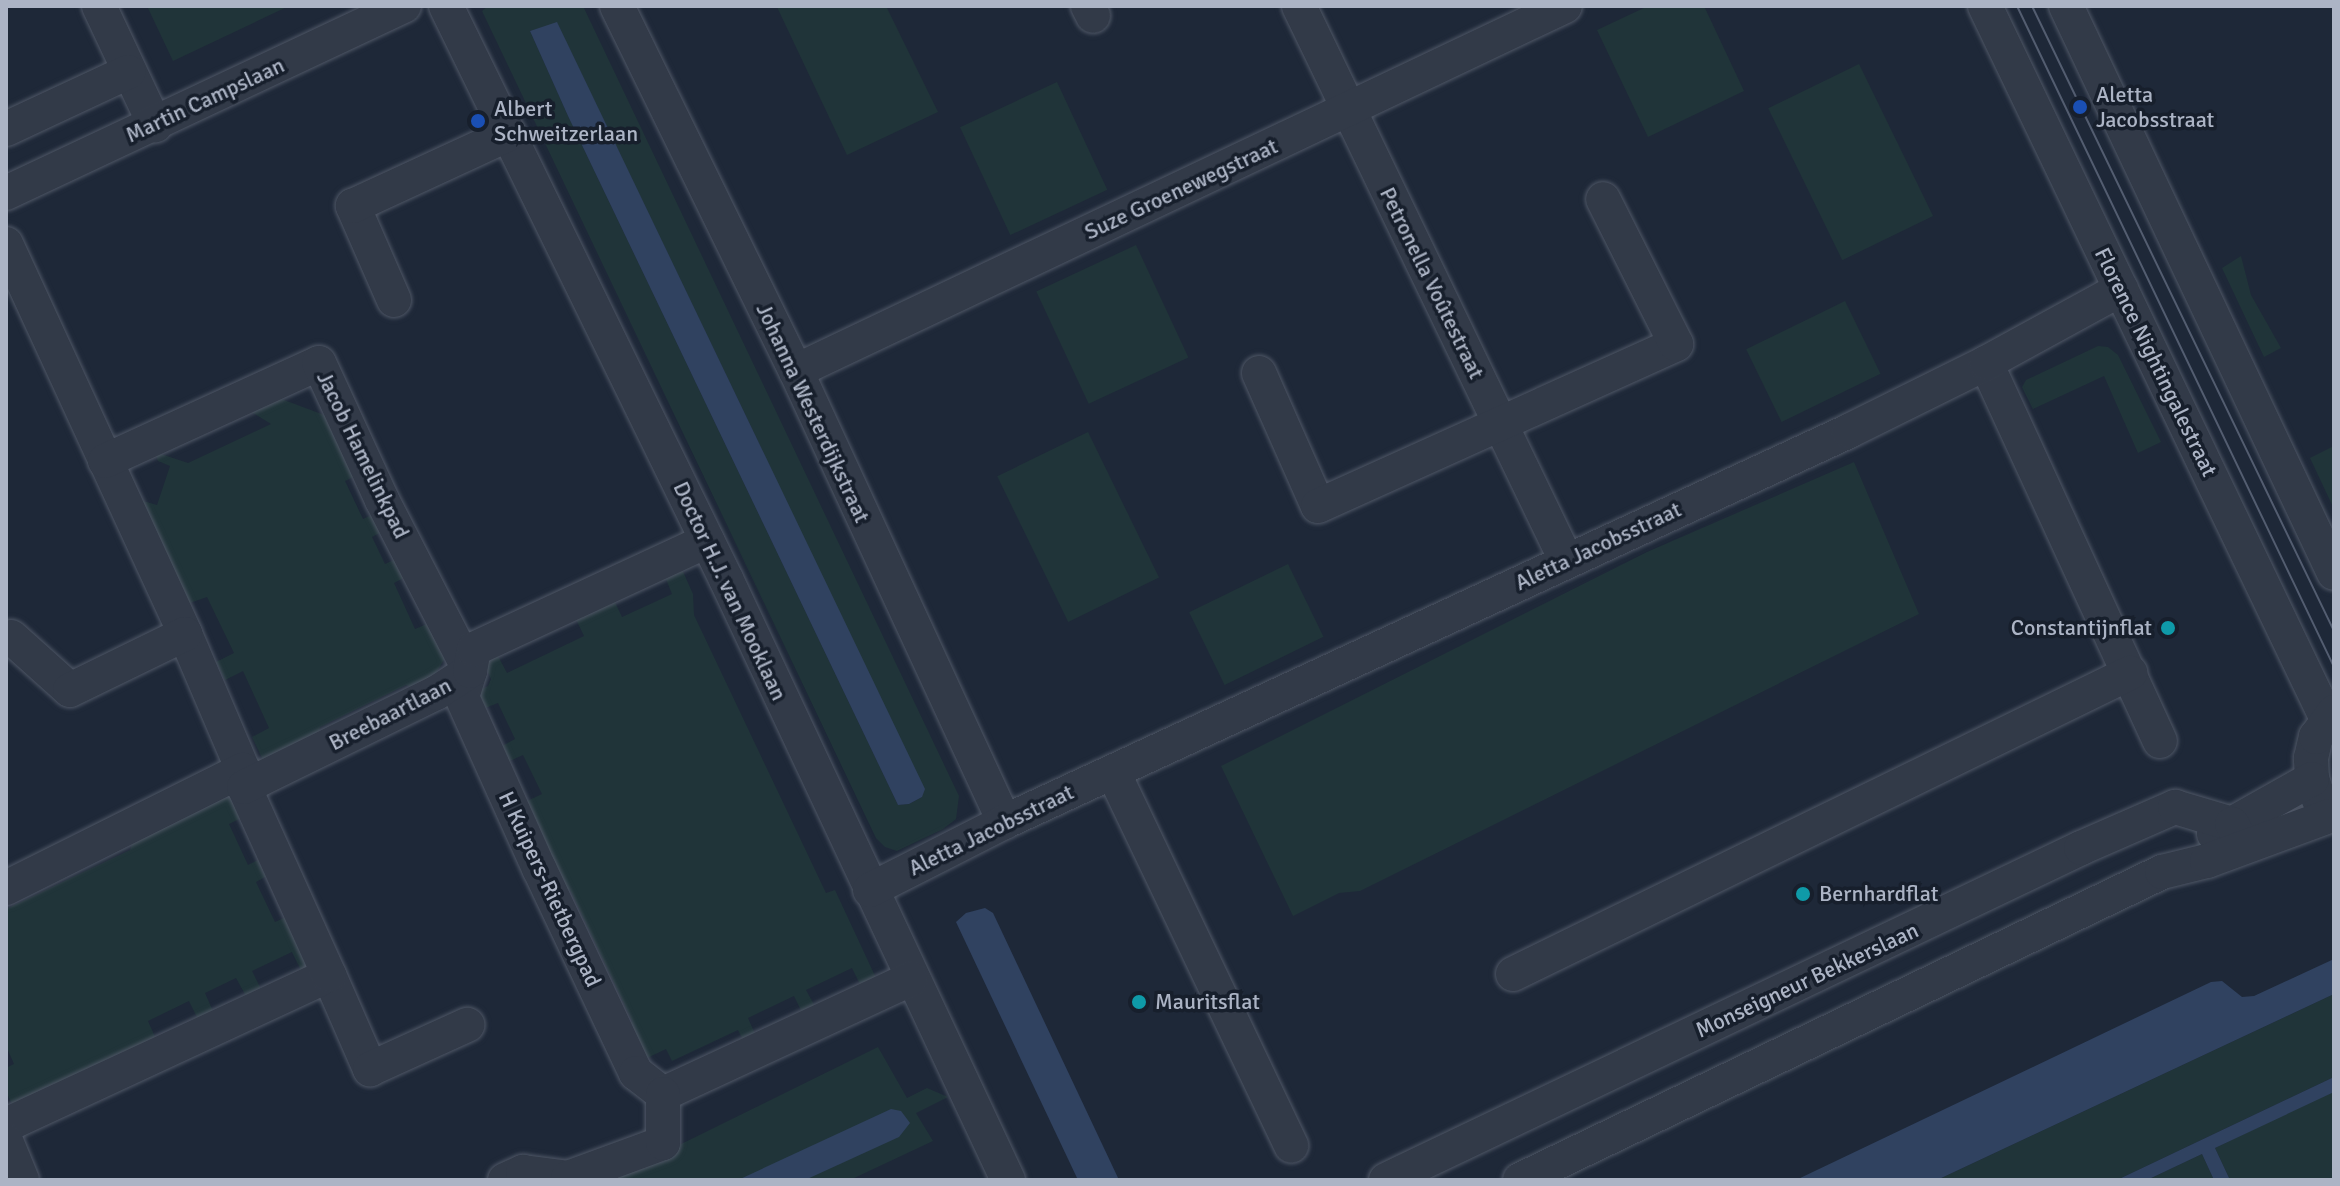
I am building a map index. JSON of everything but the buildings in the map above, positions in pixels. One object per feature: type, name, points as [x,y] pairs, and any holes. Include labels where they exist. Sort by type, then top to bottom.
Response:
[{"type":"street","points":[[99,6],[155,125]]},
{"type":"street","name":"Martin Campslaan","points":[[6,193],[404,6]]},
{"type":"street","name":"Doctor H.J. van Mooklaan","points":[[446,6],[707,541],[1008,1180]]},
{"type":"street","name":"Johanna Westerdijkstraat","points":[[617,6],[796,371],[1004,822]]},
{"type":"street","name":"Petronella Voûtestraat","points":[[1299,6],[1566,560]]},
{"type":"street","name":"Suze Groenewegstraat","points":[[796,371],[1565,6]]},
{"type":"street","name":"Florence Nightingalestraat","points":[[1985,6],[2330,715]]},
{"type":"street","points":[[2066,6],[2334,573]]},
{"type":"street","points":[[6,129],[128,72]]},
{"type":"street","points":[[394,300],[353,206],[509,134]]},
{"type":"street","points":[[1259,373],[1318,506],[1676,344],[1603,199]]},
{"type":"street","points":[[6,244],[185,634],[243,778],[370,1069],[467,1025]]},
{"type":"street","name":"Aletta Jacobsstraat","points":[[870,890],[1004,822],[1849,431],[1986,363],[2121,289]]},
{"type":"street","name":"Jacob Hamelinkpad","points":[[105,461],[319,363],[382,500],[470,671]]},
{"type":"street","points":[[1986,363],[2160,741]]},
{"type":"street","name":"Breebaartlaan","points":[[6,888],[436,693],[470,671],[474,649],[707,541]]},
{"type":"street","points":[[11,637],[70,690],[185,634]]},
{"type":"street","name":"H Kuipers-Rietbergpad","points":[[470,671],[462,697],[539,868],[636,1073],[663,1094]]},
{"type":"street","points":[[1513,974],[2130,673]]},
{"type":"street","points":[[2238,835],[2332,818],[2312,779],[2311,758],[2316,737],[2330,715]]},
{"type":"street","points":[[1113,772],[1291,1146]]},
{"type":"street","points":[[1520,1180],[2162,872],[2207,861],[2312,779]]},
{"type":"street","name":"Monseigneur Bekkerslaan","points":[[1386,1180],[2081,848],[2175,807],[2238,835]]},
{"type":"street","points":[[6,1125],[329,975]]},
{"type":"street","points":[[505,1180],[523,1172],[568,1178],[663,1143],[663,1094],[911,979]]},
{"type":"street","points":[[6,1141],[22,1180]]},
{"type":"green space","points":[[147,6],[289,6],[173,61]]},
{"type":"green space","points":[[488,6],[583,6],[959,796],[956,819],[943,829],[897,851],[885,847],[876,838],[482,11]],"holes":[[[557,23],[755,435],[922,797],[909,804],[898,805],[530,31]]]},
{"type":"green space","points":[[886,6],[938,112],[847,155],[777,7]]},
{"type":"green space","points":[[1648,6],[1704,6],[1744,91],[1648,137],[1597,30]]},
{"type":"green space","points":[[1859,64],[1933,216],[1842,260],[1768,108]]},
{"type":"green space","points":[[1057,82],[1107,190],[1010,235],[960,127]]},
{"type":"green space","points":[[1136,245],[1188,357],[1089,404],[1036,291]]},
{"type":"green space","points":[[2241,256],[2251,295],[2281,348],[2264,357],[2222,268]]},
{"type":"green space","points":[[1845,301],[1881,374],[1782,422],[1746,349]]},
{"type":"green space","points":[[2098,346],[2108,347],[2118,355],[2161,442],[2138,453],[2104,376],[2033,409],[2022,387],[2026,380]]},
{"type":"green space","points":[[276,397],[343,422],[363,472],[345,481],[363,519],[381,511],[389,528],[372,537],[385,564],[403,556],[411,574],[394,583],[415,629],[434,621],[448,653],[429,685],[418,690],[406,685],[320,727],[318,738],[263,760],[252,737],[269,728],[243,671],[225,680],[216,662],[234,653],[207,597],[190,603],[182,602],[140,500],[157,505],[170,466],[158,461],[156,455],[188,463],[271,424],[250,411]]},
{"type":"green space","points":[[1088,432],[1159,578],[1068,622],[997,476]]},
{"type":"green space","points":[[2334,446],[2334,509],[2310,458]]},
{"type":"green space","points":[[1854,462],[1919,614],[1360,891],[1339,893],[1293,916],[1221,766],[1647,552]]},
{"type":"green space","points":[[1288,564],[1324,637],[1225,685],[1189,612]]},
{"type":"green space","points":[[681,567],[693,594],[694,615],[826,893],[835,890],[876,978],[861,986],[852,968],[806,990],[816,1008],[803,1014],[794,996],[748,1018],[756,1036],[744,1042],[738,1030],[672,1061],[666,1049],[641,1061],[629,1034],[632,1021],[570,890],[558,885],[523,803],[542,794],[523,755],[505,763],[498,748],[515,739],[498,703],[480,710],[472,694],[488,686],[491,679],[483,661],[497,654],[507,673],[584,636],[575,617],[613,598],[622,617],[672,594],[664,574]]},
{"type":"green space","points":[[234,790],[247,815],[229,824],[248,865],[266,856],[274,872],[256,882],[275,922],[293,914],[308,966],[301,970],[292,952],[252,971],[261,989],[246,996],[236,978],[205,993],[213,1011],[198,1019],[189,1001],[148,1021],[156,1039],[12,1104],[6,1092],[6,1068],[14,1064],[6,1046],[6,909],[130,850],[134,838]]},
{"type":"green space","points":[[2334,994],[2334,1077],[2117,1180],[1937,1180]]},
{"type":"green space","points":[[878,1047],[907,1098],[927,1088],[948,1097],[916,1113],[933,1141],[850,1180],[608,1180]]},
{"type":"green space","points":[[2332,1091],[2334,1180],[2230,1180],[2215,1148]]},
{"type":"green space","points":[[2202,1154],[2214,1180],[2147,1180]]},
{"type":"water","points":[[557,22],[925,789],[922,797],[909,804],[898,805],[568,116],[530,31]]},
{"type":"water","points":[[985,908],[993,913],[1119,1180],[1078,1180],[956,922],[966,913]]},
{"type":"water","points":[[2334,959],[2334,994],[1937,1180],[1796,1180],[2211,982],[2222,981],[2242,997],[2254,996]]},
{"type":"water","points":[[2334,1077],[2334,1092],[2215,1148],[2230,1180],[2214,1180],[2202,1154],[2147,1180],[2117,1180]]},
{"type":"water","points":[[891,1109],[901,1111],[910,1123],[899,1137],[805,1180],[738,1180]]},
{"type":"tram line","points":[[2017,6],[2334,667]]},
{"type":"tram line","points":[[2032,6],[2334,631]]},
{"type":"place","name":"Aletta Jacobsstraat","points":[[2080,107]]},
{"type":"place","name":"Albert Schweitzerlaan","points":[[478,121]]},
{"type":"place","name":"Constantijnflat","points":[[2168,628]]},
{"type":"place","name":"Bernhardflat","points":[[1803,894]]},
{"type":"place","name":"Mauritsflat","points":[[1139,1002]]}]
